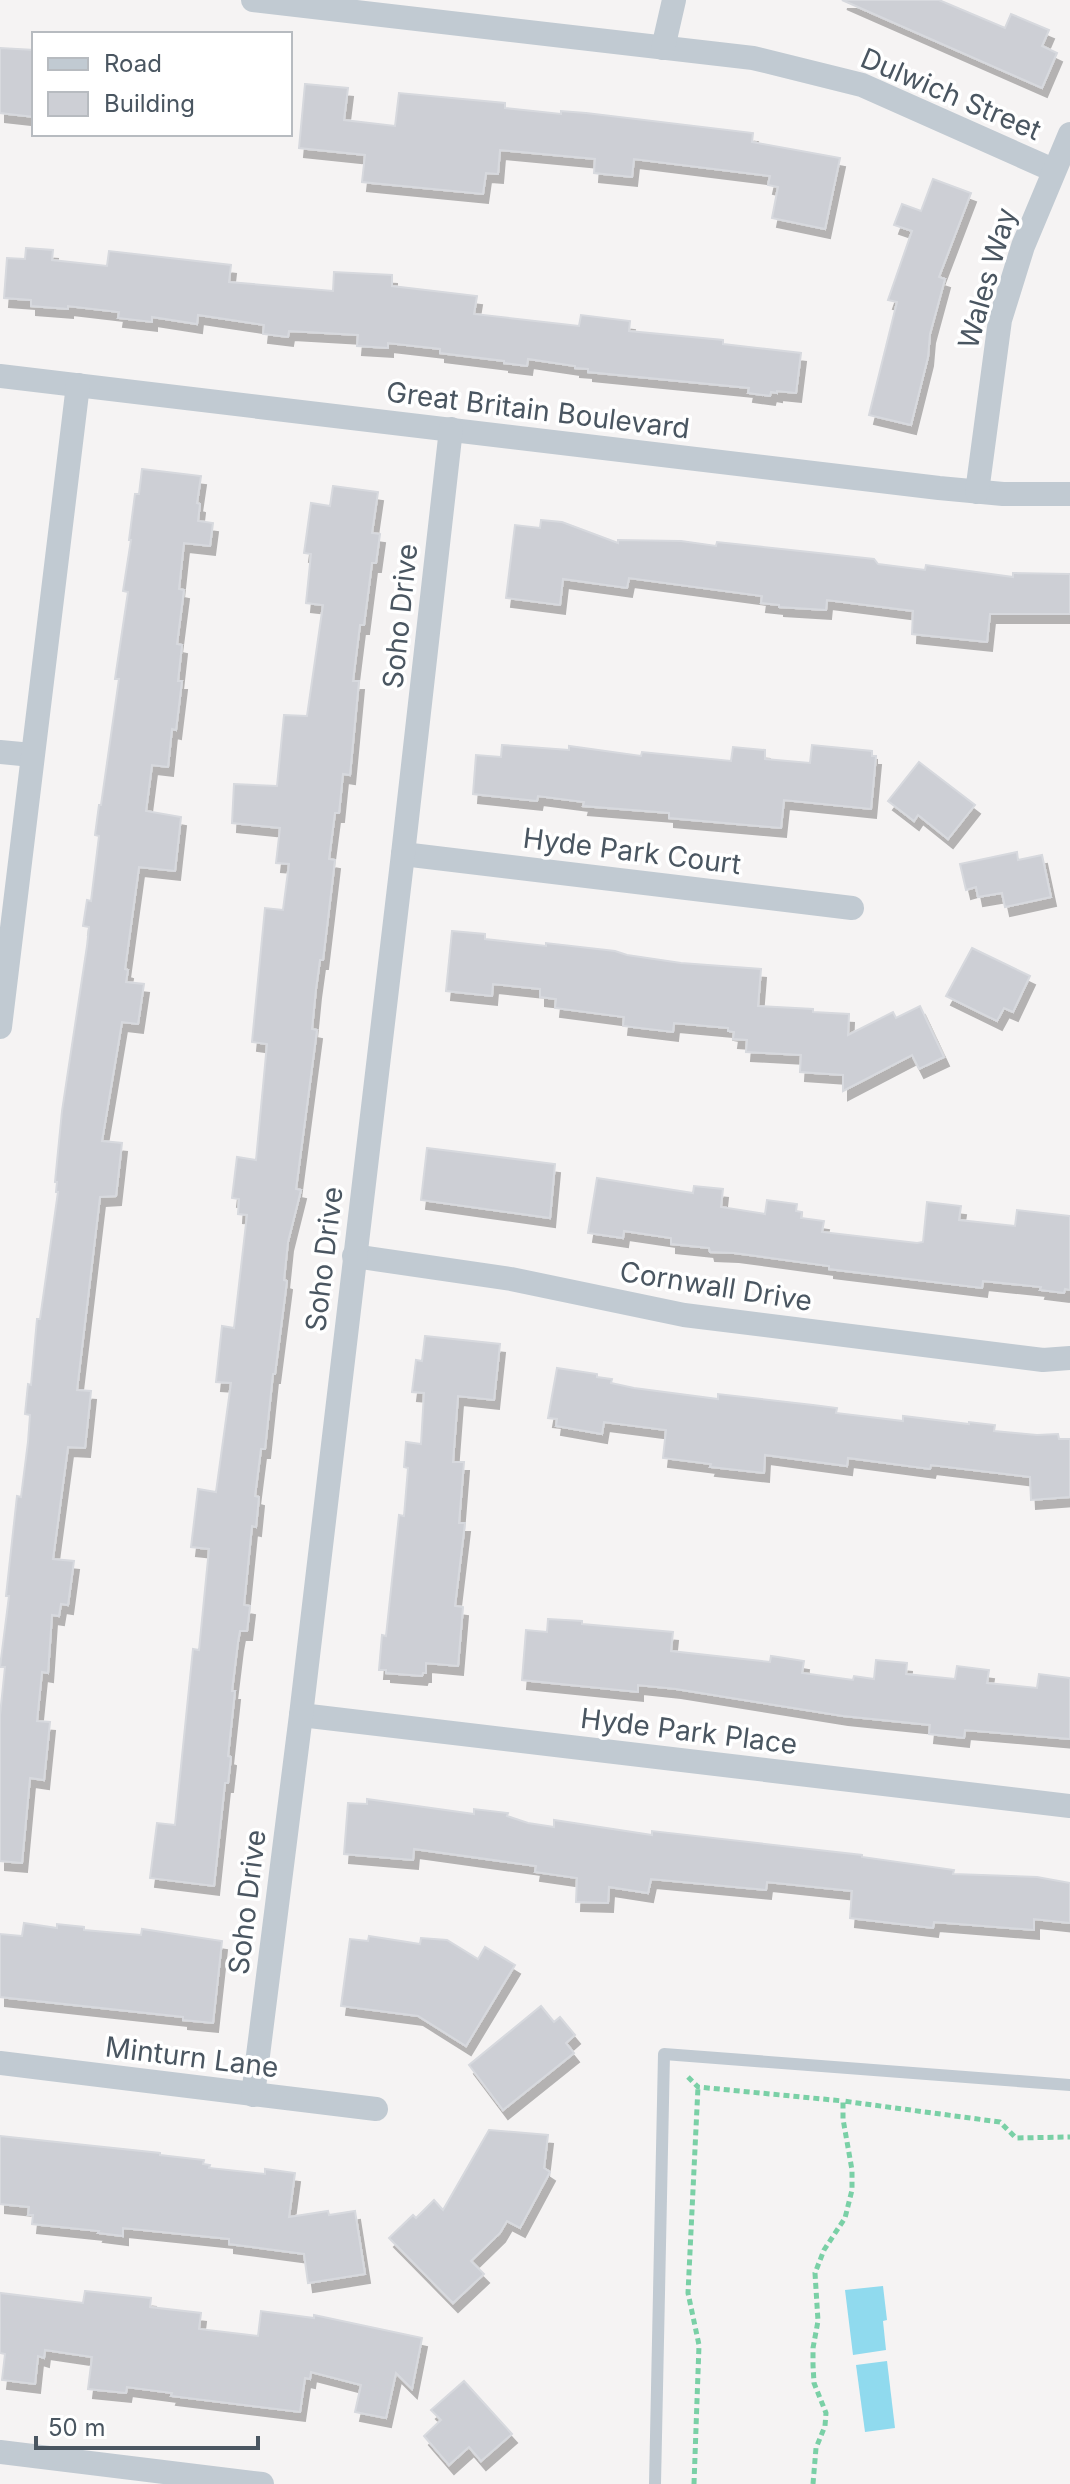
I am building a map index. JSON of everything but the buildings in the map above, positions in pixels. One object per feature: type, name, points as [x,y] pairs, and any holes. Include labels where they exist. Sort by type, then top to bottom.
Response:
[{"type":"street","name":"Dulwich Street","points":[[253,0],[753,58],[862,85],[1053,170]]},
{"type":"street","points":[[663,48],[674,0]]},
{"type":"street","name":"Wales Way","points":[[977,492],[1000,320],[1023,246],[1070,134]]},
{"type":"street","name":"Great Britain Boulevard","points":[[0,376],[977,492],[1070,494]]},
{"type":"street","points":[[0,1027],[78,385]]},
{"type":"street","name":"Soho Drive","points":[[253,2095],[301,1715],[451,429]]},
{"type":"street","points":[[0,752],[32,755]]},
{"type":"street","name":"Hyde Park Court","points":[[403,854],[852,908]]},
{"type":"street","name":"Cornwall Drive","points":[[354,1256],[511,1279],[748,1325],[1043,1360],[1070,1358]]},
{"type":"street","name":"Hyde Park Place","points":[[301,1715],[1070,1806]]},
{"type":"street","name":"Minturn Lane","points":[[0,2063],[376,2109]]},
{"type":"street","points":[[0,2452],[262,2484]]},
{"type":"lane","points":[[655,2484],[664,2054],[1070,2085]]},
{"type":"path","points":[[664,2054],[698,2087],[843,2101],[1000,2122],[1016,2138],[1070,2137]]},
{"type":"path","points":[[694,2484],[699,2345],[688,2293],[698,2087]]},
{"type":"path","points":[[813,2484],[816,2448],[825,2426],[826,2413],[814,2383],[813,2348],[818,2321],[815,2273],[817,2262],[845,2218],[852,2190],[843,2101]]},
{"type":"water","points":[[883,2286],[887,2320],[883,2321],[886,2350],[853,2355],[845,2290]]},
{"type":"water","points":[[887,2361],[895,2428],[865,2432],[856,2365]]}]
